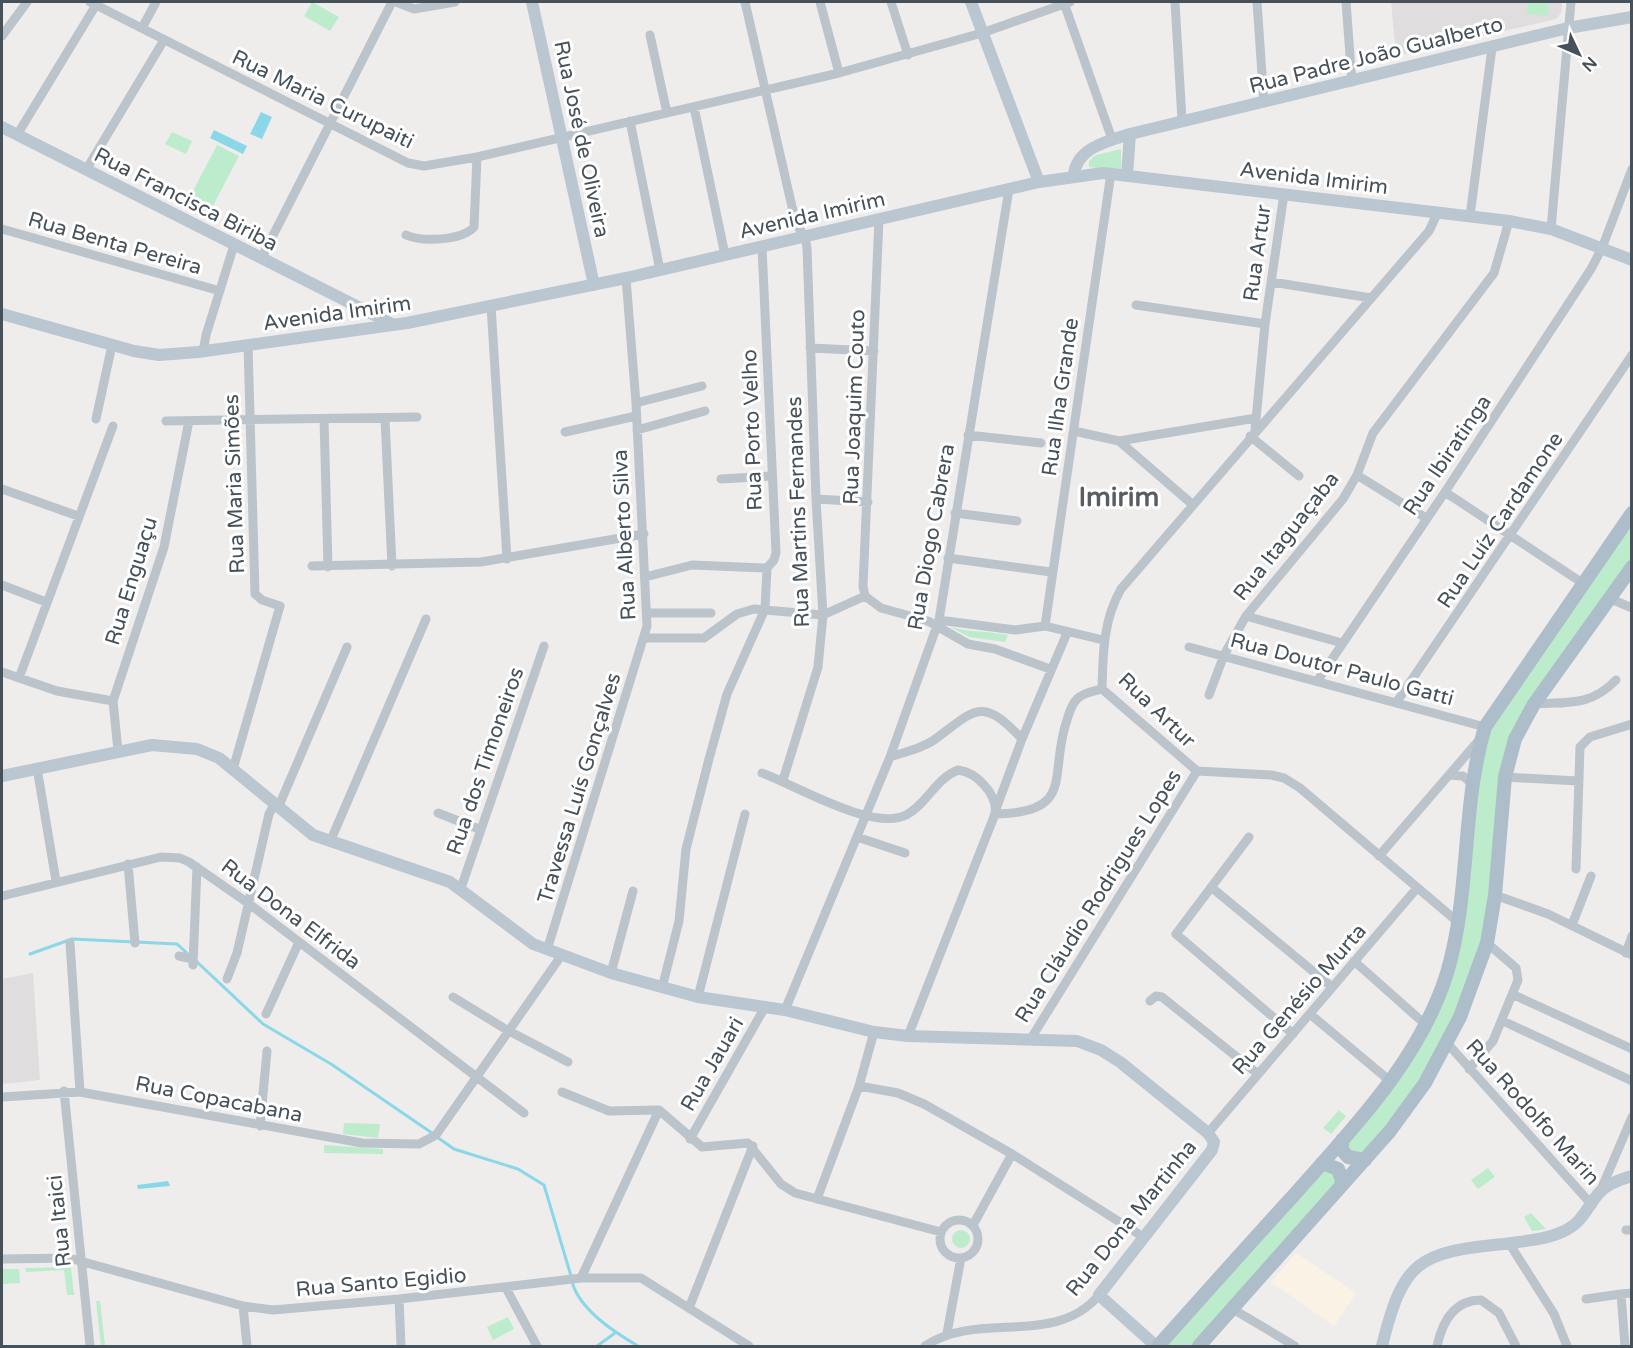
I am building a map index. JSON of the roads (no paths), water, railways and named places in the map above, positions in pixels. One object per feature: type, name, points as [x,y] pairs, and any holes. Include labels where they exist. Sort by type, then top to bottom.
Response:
[{"type":"main road","points":[[1157,1347],[1342,1140],[1390,1081],[1426,1025],[1447,973],[1459,923],[1473,785],[1484,731],[1632,513]]},
{"type":"main road","points":[[1199,1347],[1231,1308],[1365,1160],[1418,1094],[1447,1043],[1461,1017],[1487,943],[1495,895],[1505,777],[1515,739],[1534,704],[1632,567]]},
{"type":"main road","points":[[1342,1140],[1342,1150],[1348,1157],[1365,1160]]},
{"type":"main road","points":[[1322,1163],[1338,1169],[1342,1180],[1341,1186]]},
{"type":"street","points":[[2,36],[27,2]]},
{"type":"street","points":[[142,28],[156,2]]},
{"type":"street","points":[[261,259],[394,2],[406,7],[423,9],[455,2]]},
{"type":"street","name":"Rua José de Oliveira","points":[[532,2],[594,285]]},
{"type":"street","name":"Rua Martins Fernandes","points":[[745,2],[796,224],[805,237],[807,248],[816,499],[824,615],[818,667],[783,780]]},
{"type":"street","points":[[820,2],[838,73]]},
{"type":"street","points":[[891,2],[908,54]]},
{"type":"street","points":[[970,2],[1039,182]]},
{"type":"street","points":[[1067,2],[1112,139]]},
{"type":"street","name":"Rua Maria Curupaiti","points":[[93,3],[416,165],[477,157],[838,73],[982,33],[1067,2]]},
{"type":"street","points":[[1175,2],[1182,120]]},
{"type":"street","points":[[1257,2],[1264,103]]},
{"type":"street","points":[[1346,2],[1352,82]]},
{"type":"street","points":[[1551,229],[1571,2]]},
{"type":"street","points":[[17,135],[93,3]]},
{"type":"street","name":"Rua Padre João Gualberto","points":[[1074,175],[1077,163],[1084,154],[1112,139],[1182,120],[1264,103],[1568,28],[1632,17]]},
{"type":"street","points":[[650,35],[667,113]]},
{"type":"street","points":[[86,170],[164,40]]},
{"type":"street","points":[[1470,216],[1492,48]]},
{"type":"street","points":[[694,107],[725,255]]},
{"type":"street","points":[[630,122],[660,270]]},
{"type":"street","name":"Rua Francisca Biriba","points":[[2,127],[394,325]]},
{"type":"street","points":[[1127,175],[1130,134]]},
{"type":"street","points":[[406,235],[431,240],[465,233],[474,227],[477,157]]},
{"type":"street","name":"Rua Ibiratinga","points":[[1317,680],[1445,492],[1602,248],[1632,169]]},
{"type":"street","name":"Avenida Imirim","points":[[2,314],[112,345],[159,355],[203,352],[394,325],[491,306],[626,278],[1039,182],[1074,175],[1111,173],[1509,221],[1551,229],[1632,260]]},
{"type":"street","name":"Rua Ilha Grande","points":[[1045,626],[1051,572],[1111,173]]},
{"type":"street","name":"Rua Diogo Cabrera","points":[[785,1010],[890,756],[938,623],[1009,189]]},
{"type":"street","name":"Rua Artur","points":[[1284,194],[1265,324],[1253,433],[1121,589],[1114,601],[1103,640],[1102,689],[1197,771],[1271,775],[1284,778],[1300,788],[1459,923]]},
{"type":"street","points":[[1299,476],[1253,433],[1429,231],[1438,212]]},
{"type":"street","name":"Rua Joaquim Couto","points":[[865,596],[863,586],[879,219]]},
{"type":"street","name":"Rua Itaguaçaba","points":[[1209,695],[1224,655],[1246,616],[1343,499],[1356,475],[1373,433],[1494,273],[1509,221]]},
{"type":"street","name":"Rua Benta Pereira","points":[[2,229],[220,291]]},
{"type":"street","points":[[203,352],[206,335],[234,245]]},
{"type":"street","name":"Rua Porto Velho","points":[[762,247],[776,553],[774,560],[767,568],[765,609]]},
{"type":"street","name":"Rua Alberto Silva","points":[[626,278],[644,534],[648,613],[646,638]]},
{"type":"street","points":[[1272,282],[1371,298]]},
{"type":"street","points":[[354,305],[359,317],[360,330]]},
{"type":"street","points":[[1136,305],[1265,324]]},
{"type":"street","points":[[491,306],[507,559]]},
{"type":"street","points":[[96,419],[112,345]]},
{"type":"street","name":"Rua Maria Simões","points":[[233,769],[280,606],[262,600],[255,594],[248,345]]},
{"type":"street","points":[[810,348],[874,351]]},
{"type":"street","name":"Rua Luíz Cardamone","points":[[1396,704],[1632,355]]},
{"type":"street","points":[[636,403],[702,386]]},
{"type":"street","name":"Rua Alberto Silva","points":[[637,430],[705,411]]},
{"type":"street","points":[[565,432],[636,416]]},
{"type":"street","points":[[166,421],[417,417]]},
{"type":"street","points":[[1074,431],[1119,441],[1256,418]]},
{"type":"street","points":[[324,419],[328,567]]},
{"type":"street","points":[[386,419],[392,566]]},
{"type":"street","name":"Rua Enguaçu","points":[[118,751],[112,701],[162,555],[189,422]]},
{"type":"street","points":[[20,678],[46,602],[113,426]]},
{"type":"street","points":[[968,435],[1041,443]]},
{"type":"street","points":[[1119,441],[1192,504]]},
{"type":"street","points":[[1356,475],[1426,518]]},
{"type":"street","points":[[721,479],[772,476]]},
{"type":"street","points":[[2,489],[78,516]]},
{"type":"street","points":[[1445,492],[1513,534],[1584,584]]},
{"type":"street","points":[[816,499],[868,502]]},
{"type":"street","points":[[955,513],[1017,521]]},
{"type":"street","points":[[312,566],[392,566],[507,559],[644,534]]},
{"type":"street","points":[[948,558],[1051,572]]},
{"type":"street","points":[[645,578],[692,565],[767,568]]},
{"type":"street","points":[[2,585],[46,602]]},
{"type":"street","points":[[646,638],[704,638],[737,614],[745,611],[765,609],[824,615],[865,596],[881,608],[938,623],[1015,630],[1045,626],[1066,633],[1103,640]]},
{"type":"street","points":[[1611,598],[1632,608]]},
{"type":"street","points":[[662,988],[679,921],[686,849],[709,759],[727,694],[765,609]]},
{"type":"street","points":[[648,613],[711,612]]},
{"type":"street","points":[[1246,616],[1342,643]]},
{"type":"street","points":[[330,842],[426,619]]},
{"type":"street","points":[[938,623],[969,644],[995,649],[1050,669]]},
{"type":"street","points":[[908,1036],[996,812],[1022,739],[1066,633]]},
{"type":"street","name":"Travessa Luís Gonçalves","points":[[547,950],[646,638]]},
{"type":"street","name":"Rua dos Timoneiros","points":[[461,888],[544,646]]},
{"type":"street","points":[[227,979],[237,953],[269,814],[276,806],[347,647]]},
{"type":"street","name":"Rua Doutor Paulo Gatti","points":[[1189,647],[1317,680],[1484,731]]},
{"type":"street","points":[[2,672],[57,691],[112,701]]},
{"type":"street","points":[[1534,704],[1589,700],[1606,691],[1616,680]]},
{"type":"street","points":[[996,812],[1033,809],[1048,799],[1054,791],[1062,732],[1071,707],[1084,695],[1102,689]]},
{"type":"street","points":[[890,756],[926,745],[960,719],[980,711],[989,711],[998,716],[1022,739]]},
{"type":"street","points":[[1576,869],[1578,781],[1582,744],[1598,735],[1632,724]]},
{"type":"street","points":[[1378,856],[1484,731]]},
{"type":"street","points":[[2,776],[153,745],[182,746],[211,753],[301,827],[330,842],[431,875],[461,888],[519,935],[561,956],[611,973],[698,997],[785,1010],[874,1032],[908,1036],[1077,1041],[1101,1050],[1208,1132]]},
{"type":"street","points":[[38,768],[56,881]]},
{"type":"street","points":[[762,772],[830,802],[866,814],[888,818],[906,815],[943,778],[958,770],[975,776],[984,785],[996,812]]},
{"type":"street","name":"Rua Cláudio Rodrigues Lopes","points":[[1029,1040],[1197,771]]},
{"type":"street","points":[[1449,775],[1463,776],[1473,785]]},
{"type":"street","points":[[1505,777],[1578,781]]},
{"type":"street","points":[[438,813],[479,830]]},
{"type":"street","points":[[698,997],[745,814]]},
{"type":"street","points":[[857,837],[905,853]]},
{"type":"street","points":[[1249,837],[1176,932],[1176,936],[1293,1034]]},
{"type":"street","name":"Rua Dona Elfrida","points":[[2,896],[56,881],[170,856],[197,867],[248,903],[524,1113]]},
{"type":"street","points":[[128,864],[135,944]]},
{"type":"street","points":[[179,956],[193,962],[197,867]]},
{"type":"street","points":[[1572,925],[1591,876]]},
{"type":"street","points":[[1211,887],[1332,987]]},
{"type":"street","name":"Rua Genésio Murta","points":[[1208,1132],[1417,888]]},
{"type":"street","points":[[611,973],[633,891]]},
{"type":"street","points":[[1495,895],[1572,925],[1629,954],[1632,936]]},
{"type":"street","points":[[266,1014],[299,942]]},
{"type":"street","points":[[70,943],[80,1092]]},
{"type":"street","points":[[1469,1069],[1493,1041],[1514,995],[1518,980],[1518,970],[1487,943]]},
{"type":"street","points":[[476,1076],[561,956]]},
{"type":"street","points":[[1354,962],[1426,1025]]},
{"type":"street","points":[[1514,995],[1632,1049]]},
{"type":"street","points":[[1150,1001],[1156,996],[1162,998],[1258,1074]]},
{"type":"street","points":[[453,997],[507,1030],[568,1062]]},
{"type":"street","name":"Rua Jauari","points":[[690,1139],[765,1007]]},
{"type":"street","points":[[1310,1014],[1390,1081]]},
{"type":"street","points":[[1503,1021],[1632,1081]]},
{"type":"street","points":[[817,1199],[859,1086],[874,1032]]},
{"type":"street","name":"Rua Rodolfo Marin","points":[[1447,1043],[1592,1205]]},
{"type":"street","points":[[260,1126],[267,1051]]},
{"type":"street","name":"Rua Copacabana","points":[[2,1097],[64,1091],[80,1092],[362,1143],[419,1144],[430,1141],[476,1076]]},
{"type":"street","points":[[859,1086],[910,1098],[1012,1154],[1144,1238]]},
{"type":"street","name":"Rua Itaici","points":[[64,1091],[90,1347]]},
{"type":"street","points":[[562,1092],[609,1111],[659,1110],[690,1139],[710,1148],[742,1143],[753,1146],[787,1189],[941,1232]]},
{"type":"street","points":[[582,1278],[659,1110]]},
{"type":"street","points":[[1382,1347],[1395,1300],[1404,1283],[1423,1263],[1448,1250],[1509,1243],[1561,1233],[1582,1219],[1600,1192],[1632,1117]]},
{"type":"street","name":"Rua Dona Martinha","points":[[925,1347],[947,1333],[1065,1322],[1085,1311],[1212,1150],[1214,1142],[1208,1132]]},
{"type":"street","points":[[688,1308],[753,1146]]},
{"type":"street","points":[[974,1225],[1012,1154]]},
{"type":"street","points":[[1600,1192],[1632,1176]]},
{"type":"street","points":[[952,1221],[967,1221],[974,1225],[978,1231],[978,1246],[968,1256],[961,1258],[948,1255],[940,1244],[941,1232],[952,1221]]},
{"type":"street","points":[[1509,1243],[1554,1314],[1567,1347]]},
{"type":"street","name":"Rua Santo Egidio","points":[[2,1259],[58,1257],[81,1261],[243,1306],[273,1310],[506,1288],[582,1278],[641,1278],[749,1347]]},
{"type":"street","points":[[947,1333],[961,1258]]},
{"type":"street","points":[[506,1288],[537,1347]]},
{"type":"street","points":[[1586,1299],[1626,1294],[1625,1347]]},
{"type":"street","points":[[1099,1295],[1157,1347]]},
{"type":"street","points":[[399,1299],[400,1347]]},
{"type":"street","points":[[1437,1347],[1446,1318],[1464,1304],[1481,1300],[1499,1313],[1516,1347]]},
{"type":"street","points":[[243,1306],[246,1347]]},
{"type":"street","points":[[1231,1308],[1295,1347]]},
{"type":"water","points":[[261,112],[272,117],[262,139],[250,134]]},
{"type":"water","points":[[214,130],[247,146],[243,154],[210,138]]},
{"type":"water","points":[[168,1181],[170,1186],[138,1189],[137,1185]]},
{"type":"waterway","points":[[30,954],[72,939],[177,944],[189,955]]},
{"type":"waterway","points":[[196,961],[263,1024],[331,1064],[432,1133]]},
{"type":"waterway","points":[[437,1137],[454,1149],[518,1169],[544,1185],[571,1276]]},
{"type":"waterway","points":[[572,1282],[582,1302],[590,1311],[638,1346]]},
{"type":"waterway","points":[[597,1346],[615,1333]]},
{"type":"district","name":"Imirim","points":[[1119,497]]}]
